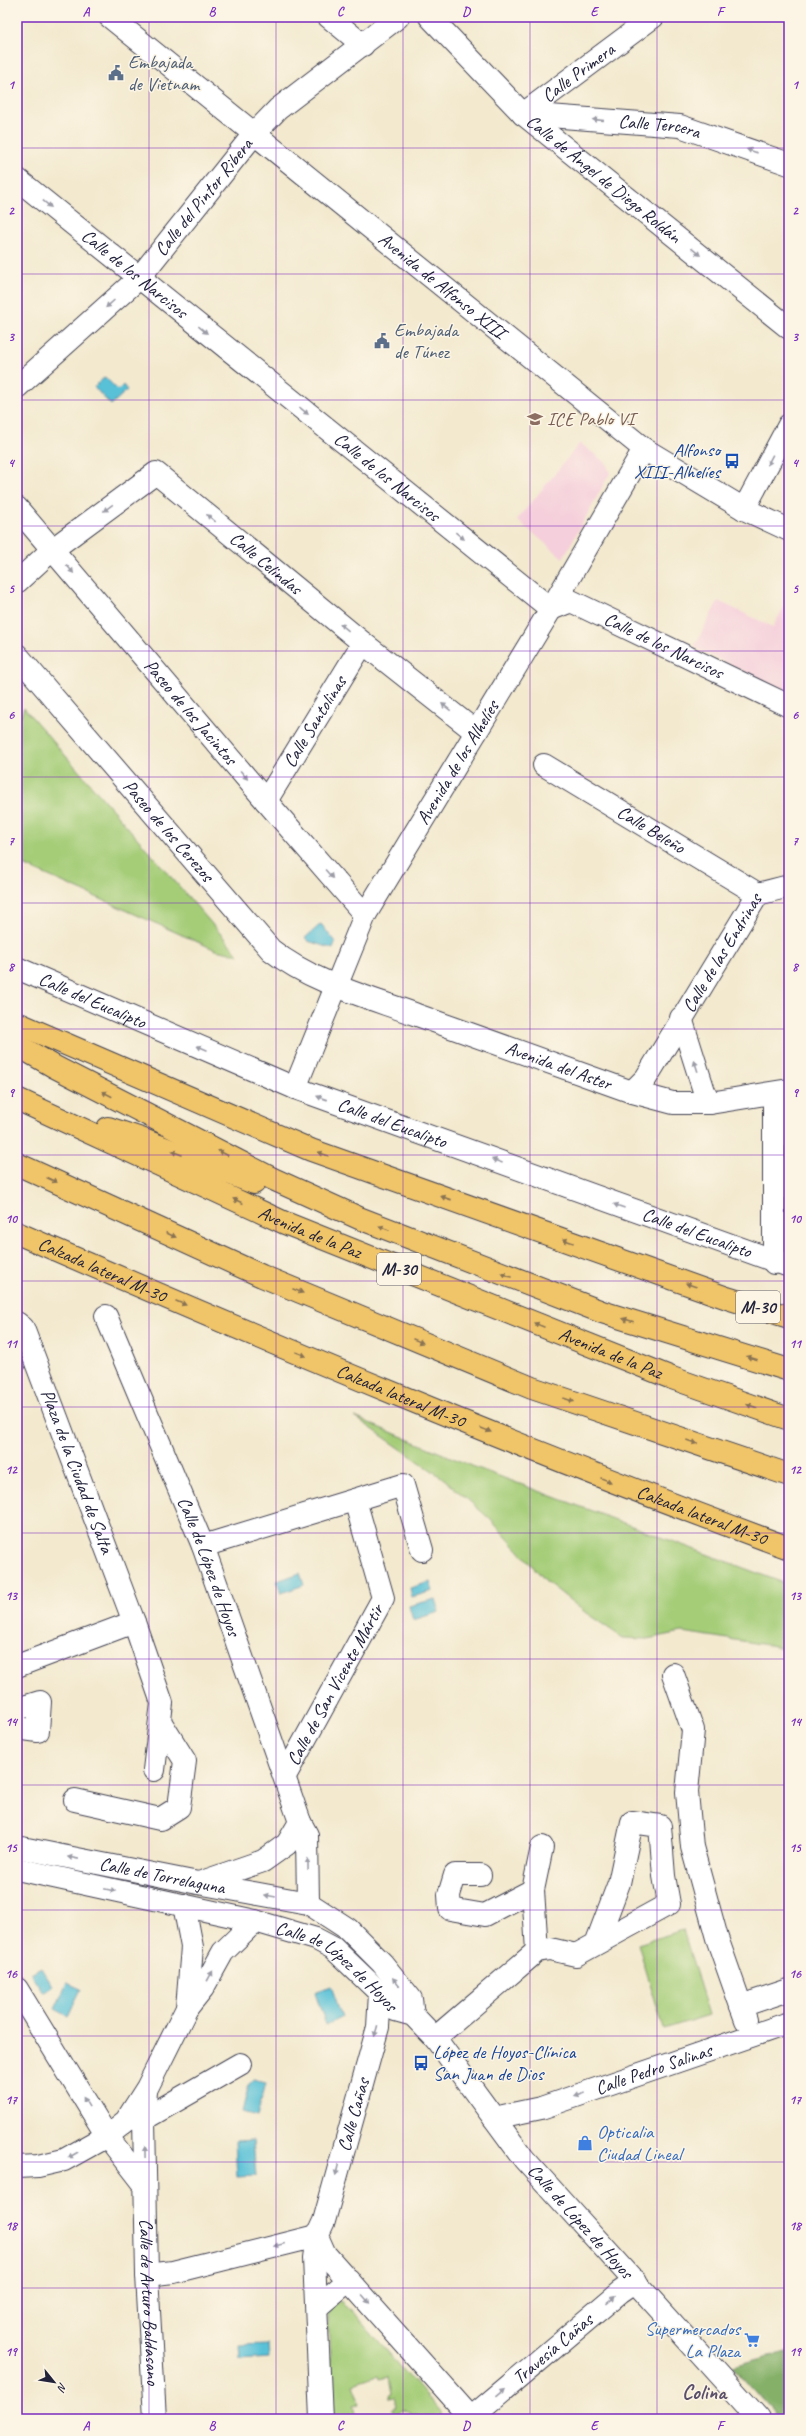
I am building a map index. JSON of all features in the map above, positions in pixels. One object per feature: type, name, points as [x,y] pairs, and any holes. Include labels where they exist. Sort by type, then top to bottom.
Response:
[{"type":"highway","name":"M-30","points":[[17,1023],[311,1150],[727,1298],[789,1317]]},
{"type":"highway","points":[[17,1045],[55,1067],[273,1179],[359,1218],[602,1312],[789,1370]]},
{"type":"highway","points":[[17,1100],[141,1139],[287,1196],[359,1218]]},
{"type":"highway","name":"Avenida de la Paz","points":[[17,1100],[285,1223],[672,1378],[789,1419]]},
{"type":"highway","points":[[17,1164],[262,1276],[532,1388],[789,1475]]},
{"type":"highway","name":"Calzada lateral M-30","points":[[17,1233],[236,1327],[631,1490],[789,1548]]},
{"type":"street","name":"Avenida de Alfonso XIII","points":[[110,17],[644,449],[744,509],[789,530]]},
{"type":"street","points":[[329,17],[362,45]]},
{"type":"street","name":"Calle del Pintor Ribera","points":[[17,387],[139,278],[254,134],[278,109],[398,17]]},
{"type":"street","name":"Calle de Ángel de Diego Roldán","points":[[430,17],[523,114],[789,328]]},
{"type":"street","name":"Calle Primera","points":[[523,114],[653,17]]},
{"type":"street","name":"Calle Tercera","points":[[523,114],[680,126],[789,164]]},
{"type":"street","name":"Calle de los Narcisos","points":[[17,179],[551,609],[571,601],[789,706]]},
{"type":"street","points":[[744,509],[789,425]]},
{"type":"street","name":"Avenida de los Alhelíes","points":[[295,1088],[365,915],[551,609],[644,449]]},
{"type":"street","name":"Calle Celindas","points":[[53,549],[156,473],[476,732]]},
{"type":"street","name":"Paseo de los Jacintos","points":[[17,508],[365,915]]},
{"type":"street","points":[[17,582],[53,549]]},
{"type":"street","name":"Calle Santolinas","points":[[266,801],[363,642]]},
{"type":"street","name":"Paseo de los Cerezos","points":[[17,655],[271,950],[289,964],[336,984]]},
{"type":"street","name":"Calle Beleño","points":[[544,764],[758,894]]},
{"type":"street","name":"Calle de las Endrinas","points":[[632,1092],[646,1078],[681,1018],[758,894],[789,886]]},
{"type":"street","name":"Calle del Eucalipto","points":[[17,968],[295,1088],[782,1265]]},
{"type":"street","name":"Avenida del Aster","points":[[336,984],[632,1092],[673,1103],[710,1103],[782,1092]]},
{"type":"street","name":"Calle de las Endrinas","points":[[681,1018],[704,1091],[710,1103]]},
{"type":"street","points":[[782,1092],[782,1265]]},
{"type":"street","name":"Calle de López de Hoyos","points":[[106,1316],[203,1546],[300,1822],[307,1836],[308,1902],[348,1928],[382,1964],[411,2000],[413,2015]]},
{"type":"street","name":"Plaza de la Ciudad de Salta","points":[[17,1323],[23,1328],[134,1622],[162,1703],[154,1770]]},
{"type":"street","points":[[203,1546],[403,1485],[422,1550]]},
{"type":"street","name":"Calle de San Vicente Mártir","points":[[285,1776],[383,1598],[355,1500]]},
{"type":"street","points":[[17,1666],[134,1622]]},
{"type":"street","points":[[673,1674],[693,1730],[687,1792],[692,1847],[717,1938],[751,2035]]},
{"type":"street","points":[[17,1709],[40,1702],[38,1731],[17,1728]]},
{"type":"street","points":[[75,1800],[160,1819],[179,1807],[185,1761],[160,1720]]},
{"type":"street","points":[[198,1883],[263,1861],[287,1844],[300,1822]]},
{"type":"street","points":[[435,2038],[537,1951],[550,1949],[576,1955],[669,1904],[664,1876],[660,1826],[632,1822],[619,1883],[596,1944]]},
{"type":"street","name":"Calle de Torrelaguna","points":[[17,1847],[198,1883],[308,1902]]},
{"type":"street","points":[[537,1951],[532,1890],[542,1847]]},
{"type":"street","name":"Calle de Torrelaguna","points":[[17,1869],[255,1921]]},
{"type":"street","points":[[480,1875],[455,1875],[448,1895],[450,1909],[485,1915],[532,1890]]},
{"type":"street","name":"Calle de Arturo Baldasano","points":[[184,1905],[192,1947],[187,2008]]},
{"type":"street","name":"Calle de López de Hoyos","points":[[255,1921],[316,1939],[333,1948],[380,1992],[395,2010],[413,2015],[435,2038],[524,2159],[636,2281],[759,2419]]},
{"type":"street","name":"Calle de Arturo Baldasano","points":[[17,2167],[38,2166],[64,2160],[107,2136],[126,2121],[147,2088],[187,2008],[203,1988],[223,1952],[255,1921]]},
{"type":"street","points":[[17,1989],[107,2136],[145,2185]]},
{"type":"street","points":[[742,2006],[789,1990]]},
{"type":"street","name":"Calle Cañas","points":[[322,2419],[314,2258],[317,2236],[324,2221],[378,2027],[380,1992]]},
{"type":"street","name":"Calle Pedro Salinas","points":[[494,2118],[520,2114],[541,2108],[789,2023]]},
{"type":"street","points":[[144,2119],[240,2064]]},
{"type":"street","name":"Calle de Arturo Baldasano","points":[[147,2088],[144,2119],[147,2275],[155,2419]]},
{"type":"street","points":[[147,2275],[173,2272],[317,2236],[325,2254],[465,2416]]},
{"type":"street","points":[[317,2307],[349,2280]]},
{"type":"street","name":"Travesía Cañas","points":[[465,2416],[620,2292],[636,2281]]},
{"type":"shaded area","points":[[580,443],[606,463],[610,473],[563,558],[517,520]]},
{"type":"shaded area","points":[[789,597],[789,694],[694,647],[718,601],[773,627]]},
{"type":"green space","points":[[24,708],[239,955],[216,950],[17,862],[17,723]]},
{"type":"green space","points":[[355,1417],[472,1466],[789,1585],[789,1652],[775,1646],[682,1632],[647,1639],[623,1638],[586,1613],[547,1582],[490,1519],[444,1479]]},
{"type":"green space","points":[[683,1930],[709,2015],[664,2029],[638,1944]]},
{"type":"green space","points":[[341,2301],[352,2310],[441,2414],[441,2419],[420,2417],[418,2419],[419,2416],[415,2414],[413,2418],[410,2416],[411,2414],[403,2410],[395,2415],[392,2410],[396,2407],[394,2398],[389,2399],[389,2395],[391,2394],[388,2377],[379,2379],[378,2376],[353,2384],[360,2403],[354,2404],[356,2413],[354,2419],[330,2419],[328,2383],[331,2382],[328,2314],[330,2308]]},
{"type":"green space","points":[[789,2351],[789,2419],[780,2419],[733,2366]]},
{"type":"water","points":[[105,377],[118,390],[123,385],[127,390],[111,405],[94,387]]},
{"type":"water","points":[[321,924],[335,942],[333,949],[308,941],[305,938]]},
{"type":"water","points":[[300,1573],[304,1585],[281,1593],[277,1581]]},
{"type":"water","points":[[430,1582],[433,1591],[412,1597],[410,1588]]},
{"type":"water","points":[[435,1599],[439,1612],[413,1620],[409,1606]]},
{"type":"water","points":[[41,1968],[52,1986],[43,1992],[31,1974]]},
{"type":"water","points":[[67,1983],[81,1989],[68,2016],[55,2009]]},
{"type":"water","points":[[331,1986],[342,2017],[326,2025],[315,1992]]},
{"type":"water","points":[[253,2080],[266,2083],[257,2116],[242,2112],[249,2084]]},
{"type":"water","points":[[253,2140],[256,2176],[237,2177],[235,2141]]},
{"type":"water","points":[[268,2345],[269,2358],[241,2360],[240,2346]]},
{"type":"place","name":"Embajada de Vietnam","points":[[116,73]]},
{"type":"place","name":"Embajada de Túnez","points":[[382,341]]},
{"type":"place","name":"ICE Pablo VI","points":[[535,419]]},
{"type":"place","name":"Alfonso XIII-Alhelíes","points":[[732,461]]},
{"type":"place","name":"López de Hoyos-Clínica San Juan de Dios","points":[[421,2063]]},
{"type":"place","name":"Opticalia Ciudad Lineal","points":[[585,2143]]},
{"type":"place","name":"Supermercados La Plaza","points":[[752,2340]]},
{"type":"district","name":"Colina","points":[[704,2392]]}]
